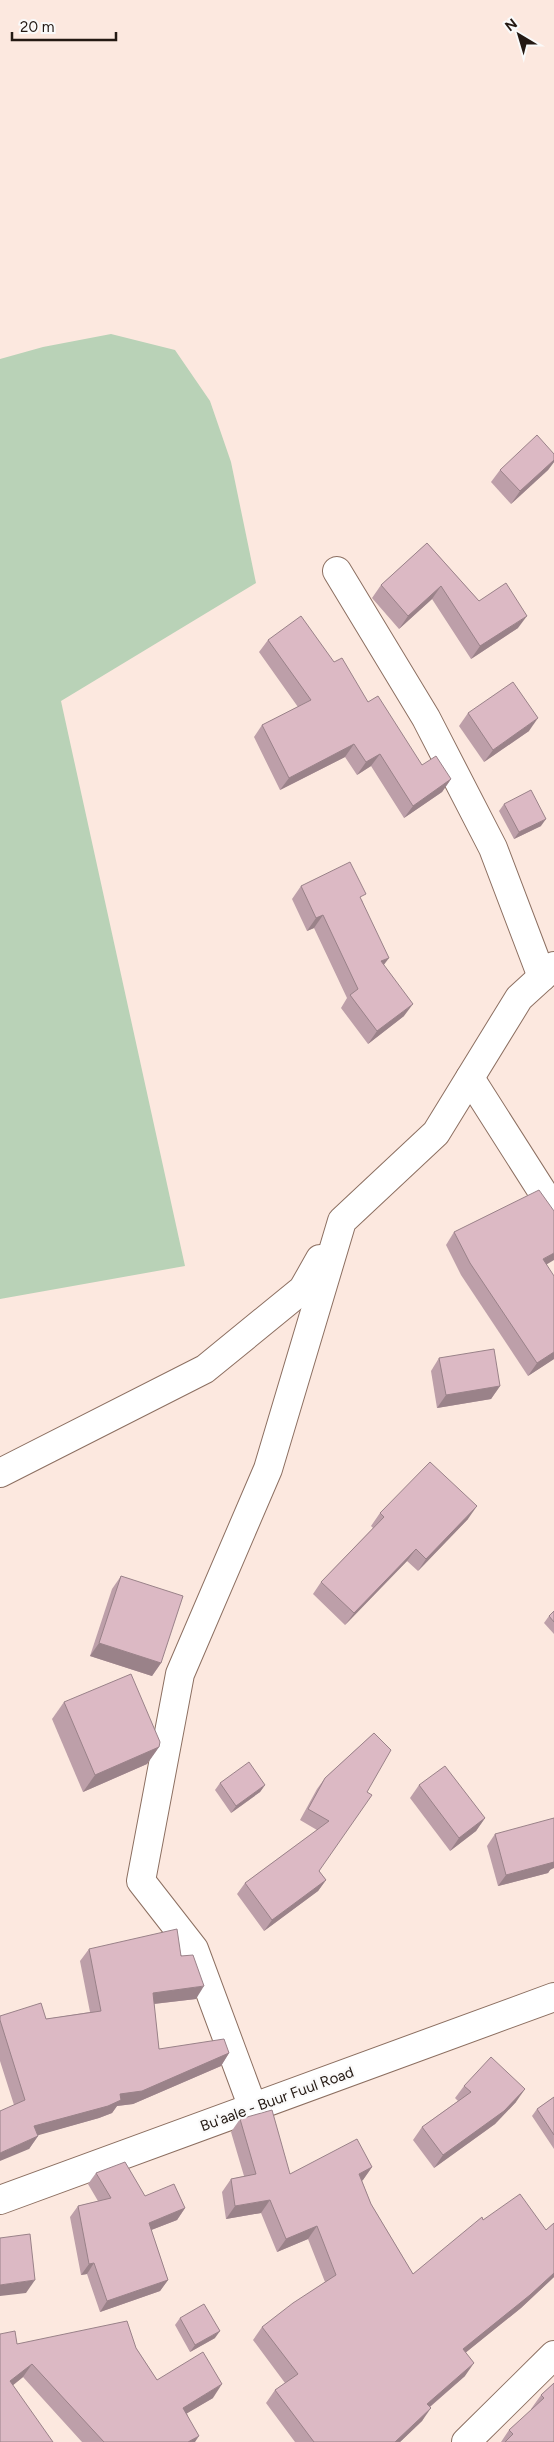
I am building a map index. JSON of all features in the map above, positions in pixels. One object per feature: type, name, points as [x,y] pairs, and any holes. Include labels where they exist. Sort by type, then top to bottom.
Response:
[{"type":"street","points":[[0,1473],[205,1369],[303,1289],[342,1221],[436,1133],[519,998],[548,972],[493,848],[426,718],[337,571]]},
{"type":"street","points":[[470,1078],[554,1210]]},
{"type":"street","points":[[253,2108],[194,1949],[141,1881],[180,1674],[268,1468],[342,1221]]},
{"type":"street","name":"Bu'aale - Buur Fuul Road","points":[[0,2200],[554,1997]]},
{"type":"street","points":[[466,2442],[554,2355]]},
{"type":"green space","points":[[111,334],[175,350],[210,401],[231,462],[256,583],[61,701],[185,1266],[0,1299],[0,359],[43,347]]},
{"type":"building","points":[[537,435],[554,454],[554,460],[520,491],[500,470]]},
{"type":"building","points":[[427,543],[479,601],[506,583],[527,616],[480,646],[441,586],[408,616],[381,585]]},
{"type":"building","points":[[301,616],[334,662],[342,658],[368,702],[378,696],[422,765],[436,756],[451,779],[413,806],[380,754],[366,762],[354,744],[289,778],[262,725],[311,700],[268,640]]},
{"type":"building","points":[[513,682],[538,718],[493,750],[468,713]]},
{"type":"building","points":[[531,790],[546,819],[519,832],[504,804]]},
{"type":"building","points":[[350,862],[366,894],[360,897],[389,958],[381,961],[413,1004],[377,1031],[350,995],[358,989],[323,915],[316,918],[301,886]]},
{"type":"building","points":[[539,1190],[554,1211],[554,1253],[543,1259],[554,1276],[554,1352],[537,1363],[470,1263],[454,1232]]},
{"type":"building","points":[[494,1349],[500,1386],[446,1395],[439,1358]]},
{"type":"building","points":[[430,1462],[477,1506],[426,1559],[416,1549],[354,1613],[321,1582],[384,1517],[380,1513]]},
{"type":"building","points":[[121,1576],[183,1596],[161,1663],[99,1643]]},
{"type":"building","points":[[554,1611],[554,1622],[549,1616]]},
{"type":"building","points":[[131,1674],[160,1742],[159,1747],[95,1775],[64,1702]]},
{"type":"building","points":[[374,1733],[391,1750],[367,1792],[372,1795],[319,1871],[326,1880],[272,1920],[245,1883],[329,1821],[308,1809],[325,1778]]},
{"type":"building","points":[[249,1762],[265,1785],[236,1806],[220,1783]]},
{"type":"building","points":[[445,1766],[485,1818],[459,1838],[419,1785]]},
{"type":"building","points":[[554,1818],[554,1862],[506,1875],[495,1834]]},
{"type":"building","points":[[177,1929],[181,1956],[193,1955],[204,1986],[153,1993],[159,2049],[224,2039],[229,2053],[142,2091],[120,2094],[121,2100],[108,2106],[34,2126],[38,2136],[0,2153],[0,2111],[25,2100],[0,2016],[41,2003],[46,2019],[101,2011],[89,1949]]},
{"type":"building","points":[[491,2057],[525,2089],[504,2111],[443,2155],[422,2127],[471,2092],[464,2086]]},
{"type":"building","points":[[554,2097],[554,2135],[537,2109]]},
{"type":"building","points":[[272,2110],[290,2174],[357,2139],[372,2167],[359,2174],[371,2204],[413,2274],[482,2217],[483,2220],[520,2194],[546,2230],[554,2223],[554,2273],[530,2295],[463,2349],[474,2363],[427,2404],[431,2408],[395,2442],[314,2442],[275,2390],[298,2374],[262,2327],[293,2303],[336,2275],[317,2226],[286,2239],[270,2200],[235,2206],[231,2179],[256,2174],[240,2119]]},
{"type":"building","points":[[125,2162],[145,2196],[174,2184],[185,2208],[149,2223],[168,2280],[107,2301],[94,2263],[89,2264],[78,2206],[111,2198],[96,2173]]},
{"type":"building","points":[[30,2234],[35,2280],[0,2285],[0,2238]]},
{"type":"building","points":[[204,2304],[220,2331],[195,2345],[180,2318]]},
{"type":"building","points":[[127,2321],[136,2348],[157,2380],[203,2352],[222,2384],[183,2408],[199,2436],[188,2442],[104,2442],[32,2364],[10,2381],[53,2442],[0,2442],[0,2334],[15,2331],[17,2344]]},
{"type":"building","points":[[554,2383],[554,2442],[505,2442],[513,2434],[509,2430],[544,2398],[541,2395]]}]
